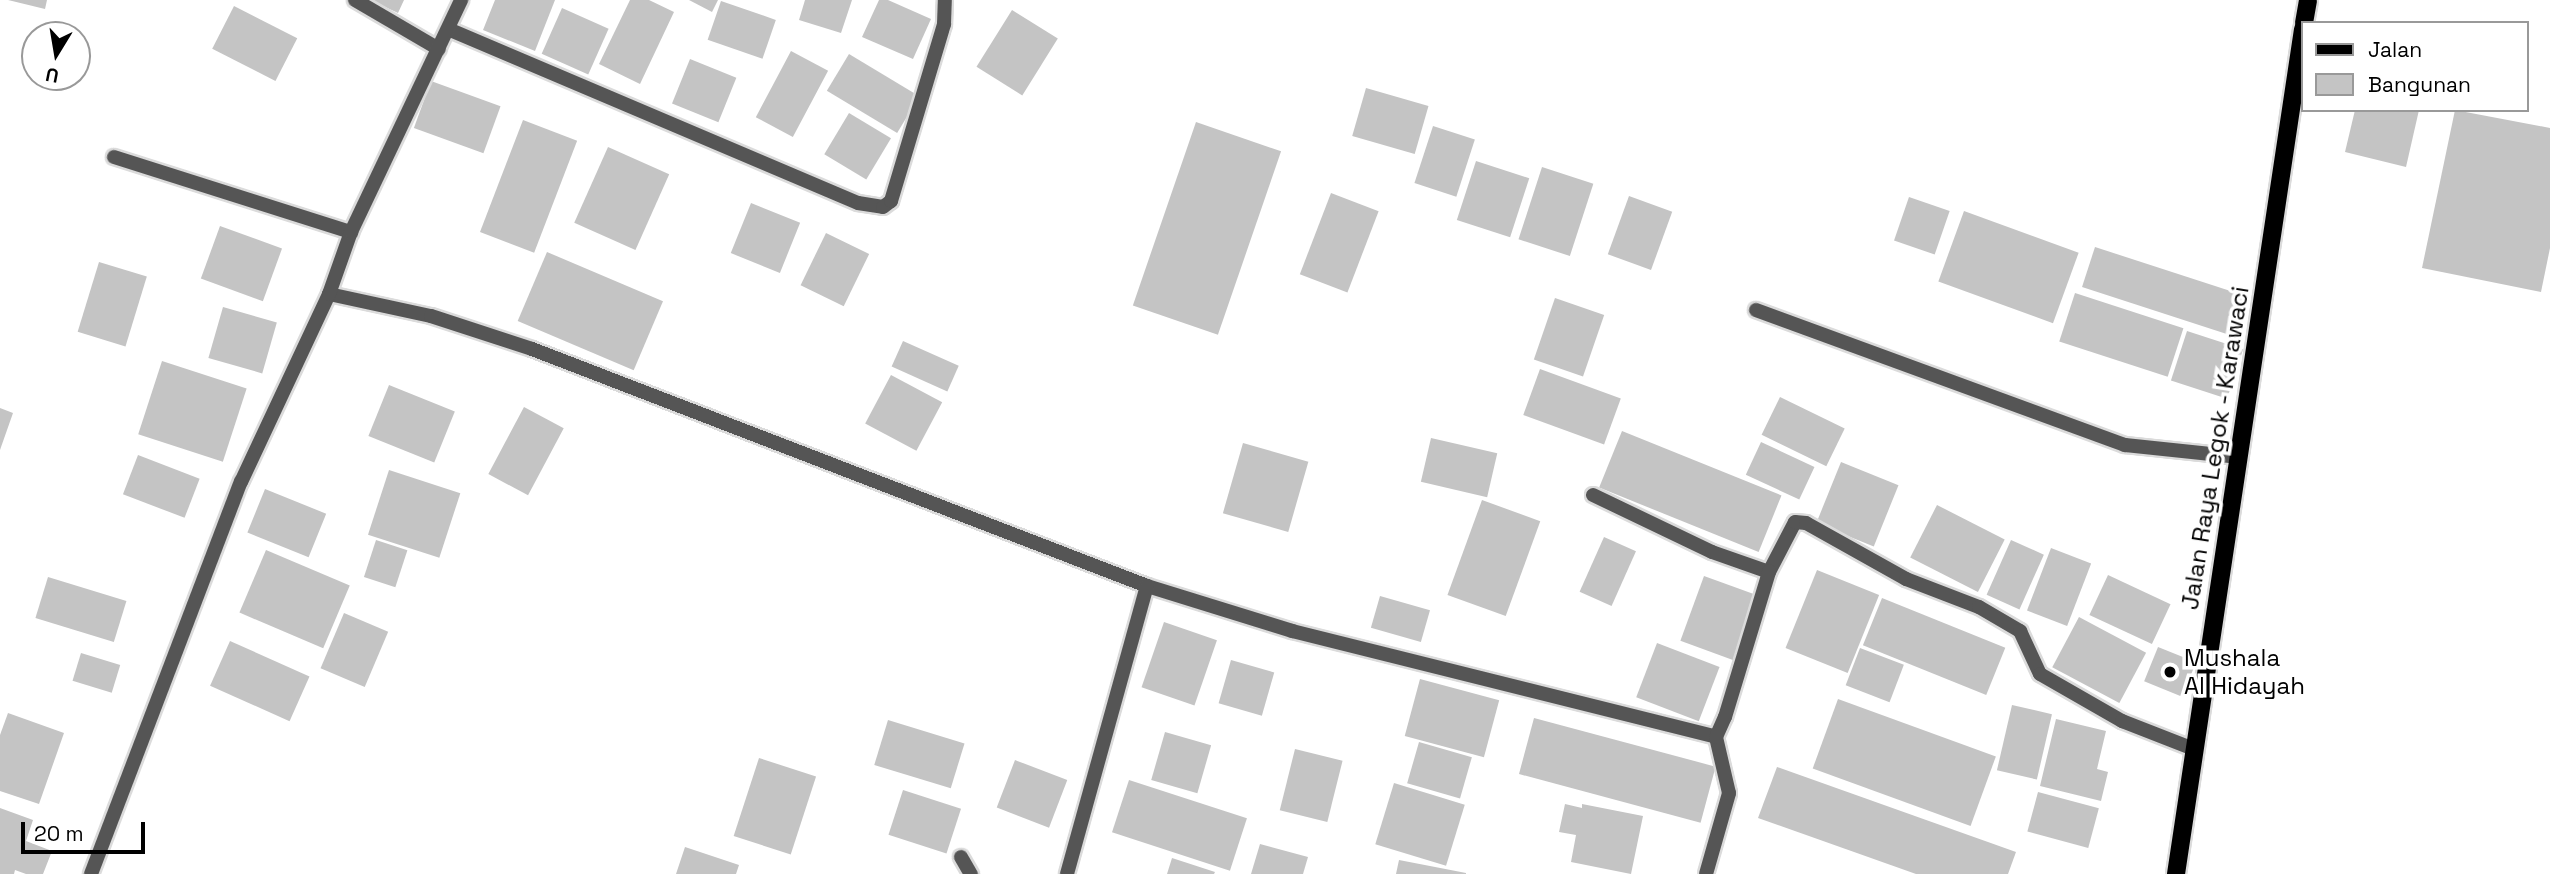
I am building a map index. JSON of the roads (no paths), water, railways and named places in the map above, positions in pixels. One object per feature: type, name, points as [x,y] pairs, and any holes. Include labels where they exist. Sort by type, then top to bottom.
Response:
[{"type":"main road","points":[[2304,21],[2308,0]]},
{"type":"main road","name":"Jalan Raya Legok - Karawaci","points":[[2176,874],[2302,36]]},
{"type":"street","points":[[355,0],[439,49]]},
{"type":"street","points":[[91,874],[241,482],[328,294],[351,232],[461,0]]},
{"type":"street","points":[[448,29],[858,203],[883,207],[891,201],[944,24],[945,0]]},
{"type":"street","points":[[114,157],[351,232]]},
{"type":"street","points":[[328,294],[431,316],[532,349],[1147,586],[1292,631],[1716,737]]},
{"type":"street","points":[[1756,310],[2125,445],[2239,457]]},
{"type":"street","points":[[1593,495],[1712,552],[1769,572]]},
{"type":"street","points":[[1706,874],[1728,793],[1716,737],[1725,718],[1769,572],[1795,522],[1806,523],[1906,579],[1989,613],[2020,631],[2040,674],[2122,721],[2194,749]]},
{"type":"street","points":[[1067,874],[1147,586]]},
{"type":"street","points":[[961,857],[971,874]]},
{"type":"place","name":"Mushala Al Hidayah","points":[[2170,672]]}]
